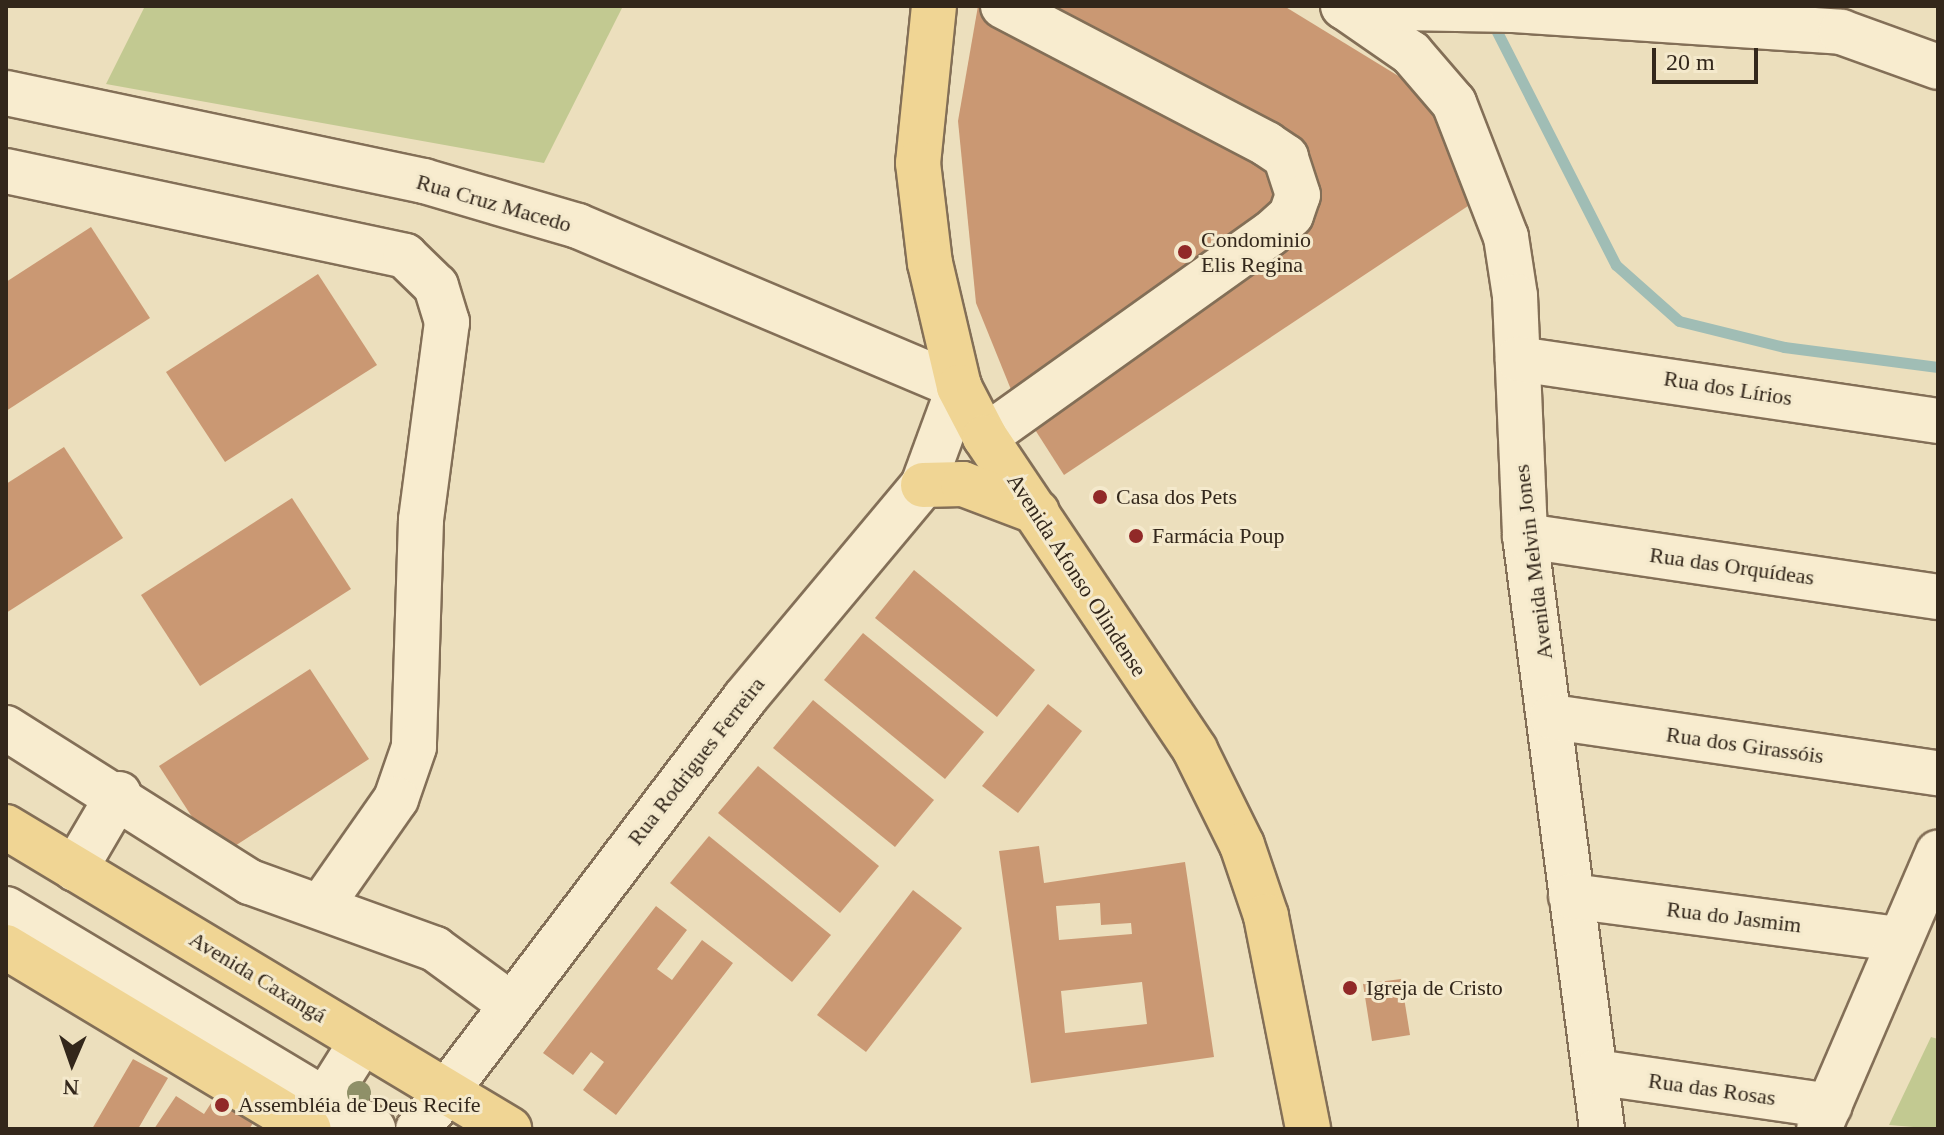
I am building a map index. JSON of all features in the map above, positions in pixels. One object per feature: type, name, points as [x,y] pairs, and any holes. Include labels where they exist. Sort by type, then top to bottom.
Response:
[{"type":"main road","name":"Avenida Afonso Olindense","points":[[934,6],[918,163],[930,263],[959,387],[985,437],[1195,750],[1242,845],[1266,916],[1308,1129]]},
{"type":"main road","points":[[923,485],[963,484],[1037,512]]},
{"type":"main road","name":"Avenida Caxangá","points":[[6,827],[357,1050],[441,1114],[509,1129]]},
{"type":"main road","points":[[6,947],[312,1121]]},
{"type":"street","points":[[985,437],[1270,234],[1291,215],[1298,195],[1286,157],[1267,144],[1003,6]]},
{"type":"street","points":[[1343,6],[1850,19],[1938,67]]},
{"type":"street","name":"Avenida Melvin Jones","points":[[1343,6],[1411,53],[1454,103],[1506,237],[1518,359],[1525,536],[1552,717],[1571,896],[1602,1129]]},
{"type":"street","name":"Rua Cruz Macedo","points":[[6,93],[424,181],[578,226],[959,387]]},
{"type":"street","points":[[6,171],[405,256],[436,286],[447,322],[421,520],[414,747],[396,799],[321,906]]},
{"type":"street","name":"Rua dos Lírios","points":[[1518,359],[1938,421]]},
{"type":"street","name":"Rua Rodrigues Ferreira","points":[[441,1114],[509,1003],[745,698],[923,485],[959,387]]},
{"type":"street","name":"Rua das Orquídeas","points":[[1525,536],[1938,597]]},
{"type":"street","name":"Rua dos Girassóis","points":[[1552,717],[1938,773]]},
{"type":"street","points":[[6,728],[119,794],[250,882],[435,949],[509,1003]]},
{"type":"street","points":[[75,869],[119,794]]},
{"type":"street","points":[[6,852],[357,1050],[312,1121]]},
{"type":"street","points":[[1824,1117],[1897,939],[1938,853]]},
{"type":"street","name":"Rua do Jasmim","points":[[1571,896],[1897,939]]},
{"type":"street","points":[[6,909],[312,1121],[373,1129]]},
{"type":"street","name":"Rua das Rosas","points":[[1595,1072],[1824,1117]]},
{"type":"green space","points":[[145,6],[623,6],[544,163],[106,84]]},
{"type":"green space","points":[[1931,1037],[1938,1039],[1938,1129],[1889,1125]]},
{"type":"building","name":"Condominio Elis Regina","points":[[978,6],[1284,6],[1436,99],[1474,202],[1064,475],[1014,397],[976,303],[958,121]]},
{"type":"building","points":[[91,227],[150,318],[6,411],[6,282]]},
{"type":"building","points":[[318,274],[377,365],[225,462],[166,372]]},
{"type":"building","points":[[64,447],[123,538],[6,613],[6,484]]},
{"type":"building","points":[[292,498],[351,589],[200,686],[141,595]]},
{"type":"building","points":[[914,570],[1035,670],[997,717],[875,618]]},
{"type":"building","points":[[863,633],[984,732],[945,779],[824,680]]},
{"type":"building","points":[[310,669],[369,759],[218,857],[159,766]]},
{"type":"building","points":[[813,700],[934,800],[895,847],[773,748]]},
{"type":"building","points":[[1048,704],[1082,731],[1018,813],[982,786]]},
{"type":"building","points":[[758,766],[879,866],[840,913],[718,813]]},
{"type":"building","points":[[709,836],[831,935],[792,982],[670,883]]},
{"type":"building","points":[[1039,846],[1044,883],[1185,862],[1214,1057],[1031,1083],[999,851]],"holes":[[[1100,903],[1101,925],[1131,923],[1132,934],[1059,940],[1056,906]],[[1142,982],[1147,1024],[1065,1033],[1061,991]]]},
{"type":"building","points":[[913,890],[962,928],[866,1052],[817,1015]]},
{"type":"building","points":[[656,906],[687,930],[657,969],[672,980],[702,940],[733,963],[616,1115],[583,1090],[604,1062],[591,1052],[573,1075],[543,1053]]},
{"type":"building","points":[[1401,979],[1410,1035],[1372,1041],[1363,984]]},
{"type":"building","points":[[133,1059],[168,1078],[138,1129],[92,1129]]},
{"type":"building","name":"Assembléia de Deus Recife","points":[[217,1094],[256,1119],[249,1129],[154,1129],[176,1096],[204,1114]]},
{"type":"waterway","points":[[1491,20],[1616,265],[1679,321],[1784,347],[1938,367]]},
{"type":"place","name":"Condominio Elis Regina","points":[[1185,252]]},
{"type":"place","name":"Casa dos Pets","points":[[1100,497]]},
{"type":"place","name":"Farmácia Poup","points":[[1136,536]]},
{"type":"place","name":"Igreja de Cristo","points":[[1350,988]]},
{"type":"place","name":"Assembléia de Deus Recife","points":[[222,1105]]}]
